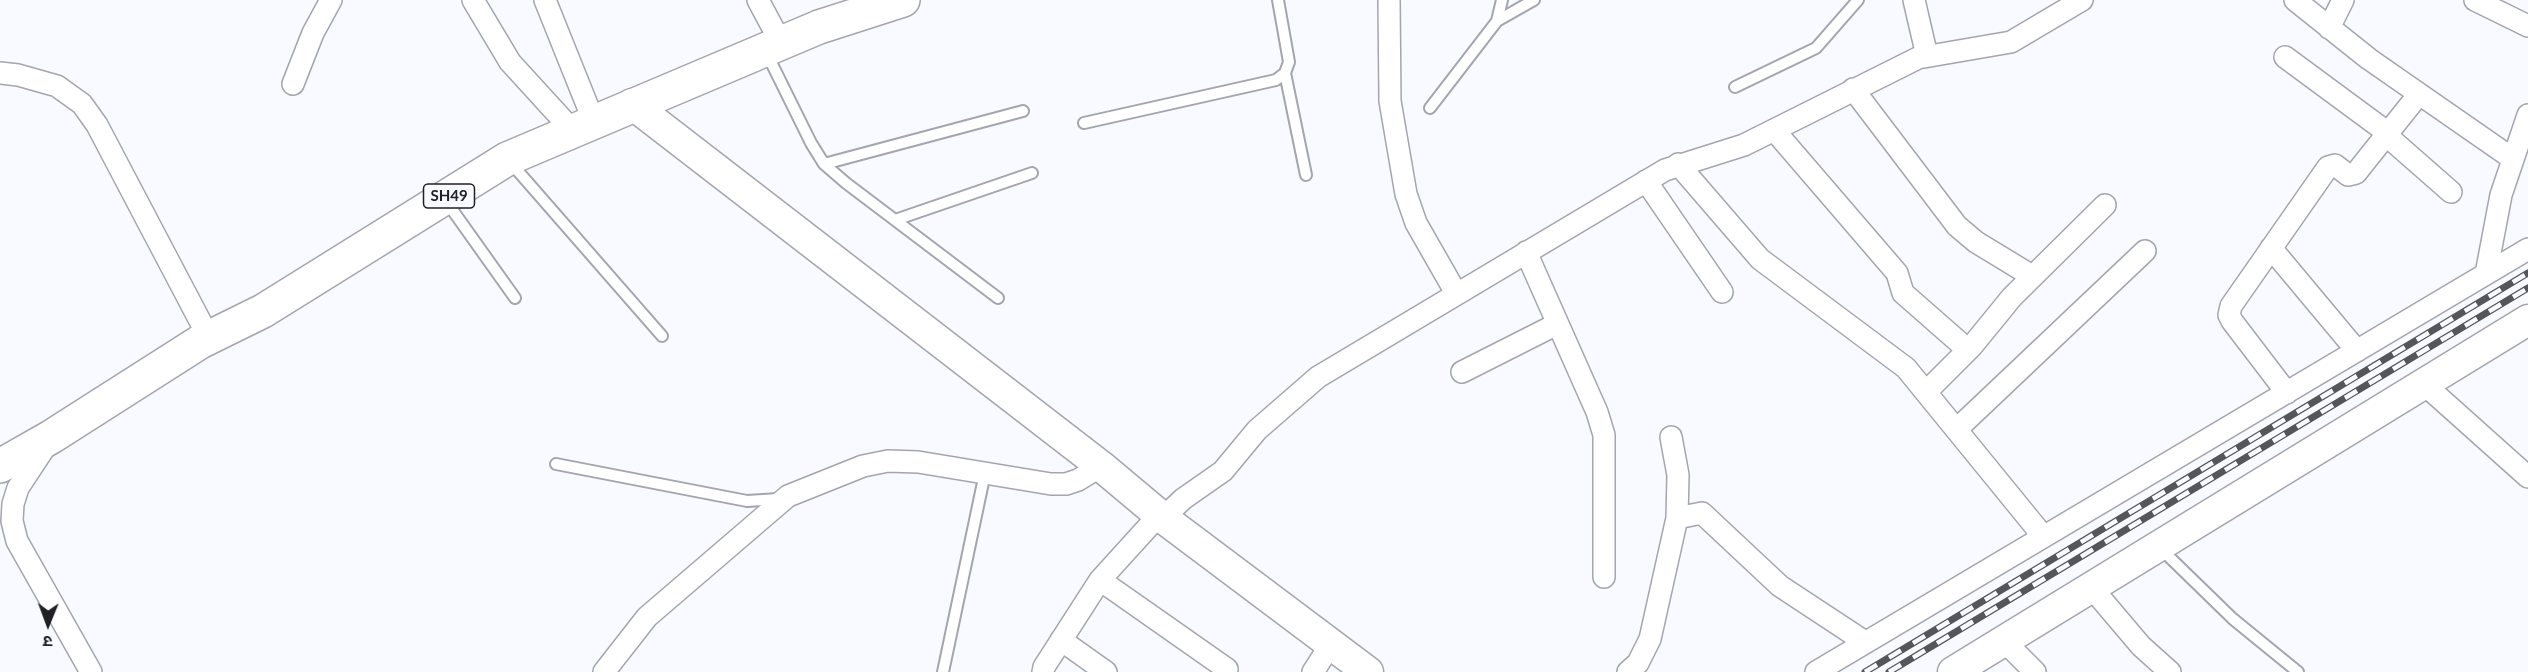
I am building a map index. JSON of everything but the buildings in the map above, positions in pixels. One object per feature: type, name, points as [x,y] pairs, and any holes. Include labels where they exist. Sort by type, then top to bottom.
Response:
[{"type":"main road","name":"SH49","points":[[25,451],[209,338],[263,311],[507,159],[632,104],[819,27],[903,0]]},
{"type":"street","points":[[293,84],[313,33],[331,0]]},
{"type":"street","points":[[473,0],[510,62],[583,127]]},
{"type":"street","points":[[545,0],[583,127]]},
{"type":"street","points":[[758,0],[773,46]]},
{"type":"street","points":[[1389,0],[1390,101],[1406,194],[1416,223],[1456,293]]},
{"type":"street","points":[[1914,0],[1927,56]]},
{"type":"street","points":[[1043,672],[1100,580],[1161,516],[1223,471],[1257,430],[1318,377],[1646,181],[1678,165],[1726,152],[1905,63],[1927,56],[2011,42],[2082,0]]},
{"type":"street","points":[[2295,0],[2419,94],[2513,159]]},
{"type":"street","points":[[2329,28],[2343,0]]},
{"type":"street","points":[[2475,0],[2528,26]]},
{"type":"street","points":[[2285,57],[2387,134],[2451,192]]},
{"type":"street","points":[[0,73],[18,75],[57,86],[82,104],[97,125],[209,338]]},
{"type":"street","points":[[1853,89],[1957,226],[1976,242],[2032,276]]},
{"type":"street","points":[[2287,393],[2229,315],[2231,306],[2328,167],[2335,165],[2348,175],[2356,173],[2419,94]]},
{"type":"street","points":[[632,104],[1101,466],[1161,516],[1368,672]]},
{"type":"street","points":[[2486,274],[2501,195],[2528,115]]},
{"type":"street","points":[[1774,130],[1897,273],[1903,293],[1968,350]]},
{"type":"street","points":[[1678,165],[1761,259],[1884,349],[1906,368],[2043,536]]},
{"type":"street","points":[[1646,181],[1722,292]]},
{"type":"street","points":[[1926,391],[1968,350],[2032,276],[2105,205]]},
{"type":"street","points":[[2271,248],[2357,351]]},
{"type":"street","points":[[1816,672],[2528,249]]},
{"type":"street","points":[[1957,429],[2145,251]]},
{"type":"street","points":[[1526,252],[1604,435],[1604,577]]},
{"type":"street","points":[[1953,672],[2528,320]]},
{"type":"street","points":[[1462,372],[1557,324]]},
{"type":"street","points":[[2424,384],[2528,477]]},
{"type":"street","points":[[1628,672],[1638,663],[1650,639],[1677,518],[1678,475],[1671,437]]},
{"type":"street","points":[[25,451],[18,488],[12,504],[12,521],[17,541],[91,672]]},
{"type":"street","points":[[604,672],[647,617],[788,496],[863,466],[888,461],[918,462],[1066,484],[1101,466]]},
{"type":"street","points":[[1677,518],[1702,513],[1780,586],[1865,642]]},
{"type":"street","points":[[1100,580],[1227,669]]},
{"type":"street","points":[[2091,587],[2141,646],[2170,672]]},
{"type":"street","points":[[1061,640],[1106,672]]},
{"type":"street","points":[[2004,641],[2035,672]]},
{"type":"street","points":[[1312,672],[1331,644]]},
{"type":"lane","points":[[1278,0],[1289,62],[1285,73],[1306,175]]},
{"type":"lane","points":[[1497,21],[1502,0]]},
{"type":"lane","points":[[1430,108],[1497,21],[1534,0]]},
{"type":"lane","points":[[1735,87],[1816,48],[1858,0]]},
{"type":"lane","points":[[773,46],[811,142],[824,164],[837,177],[998,298]]},
{"type":"lane","points":[[1084,123],[1276,80],[1285,73]]},
{"type":"lane","points":[[824,164],[1023,111]]},
{"type":"lane","points":[[507,159],[662,336]]},
{"type":"lane","points":[[895,220],[1032,173]]},
{"type":"lane","points":[[444,199],[515,298]]},
{"type":"lane","points":[[556,464],[747,501],[771,501],[788,496]]},
{"type":"lane","points":[[943,672],[985,473]]},
{"type":"lane","points":[[2159,546],[2233,619],[2298,672]]},
{"type":"railway","points":[[1865,672],[2528,273]]},
{"type":"railway","points":[[1889,672],[2528,288]]}]
